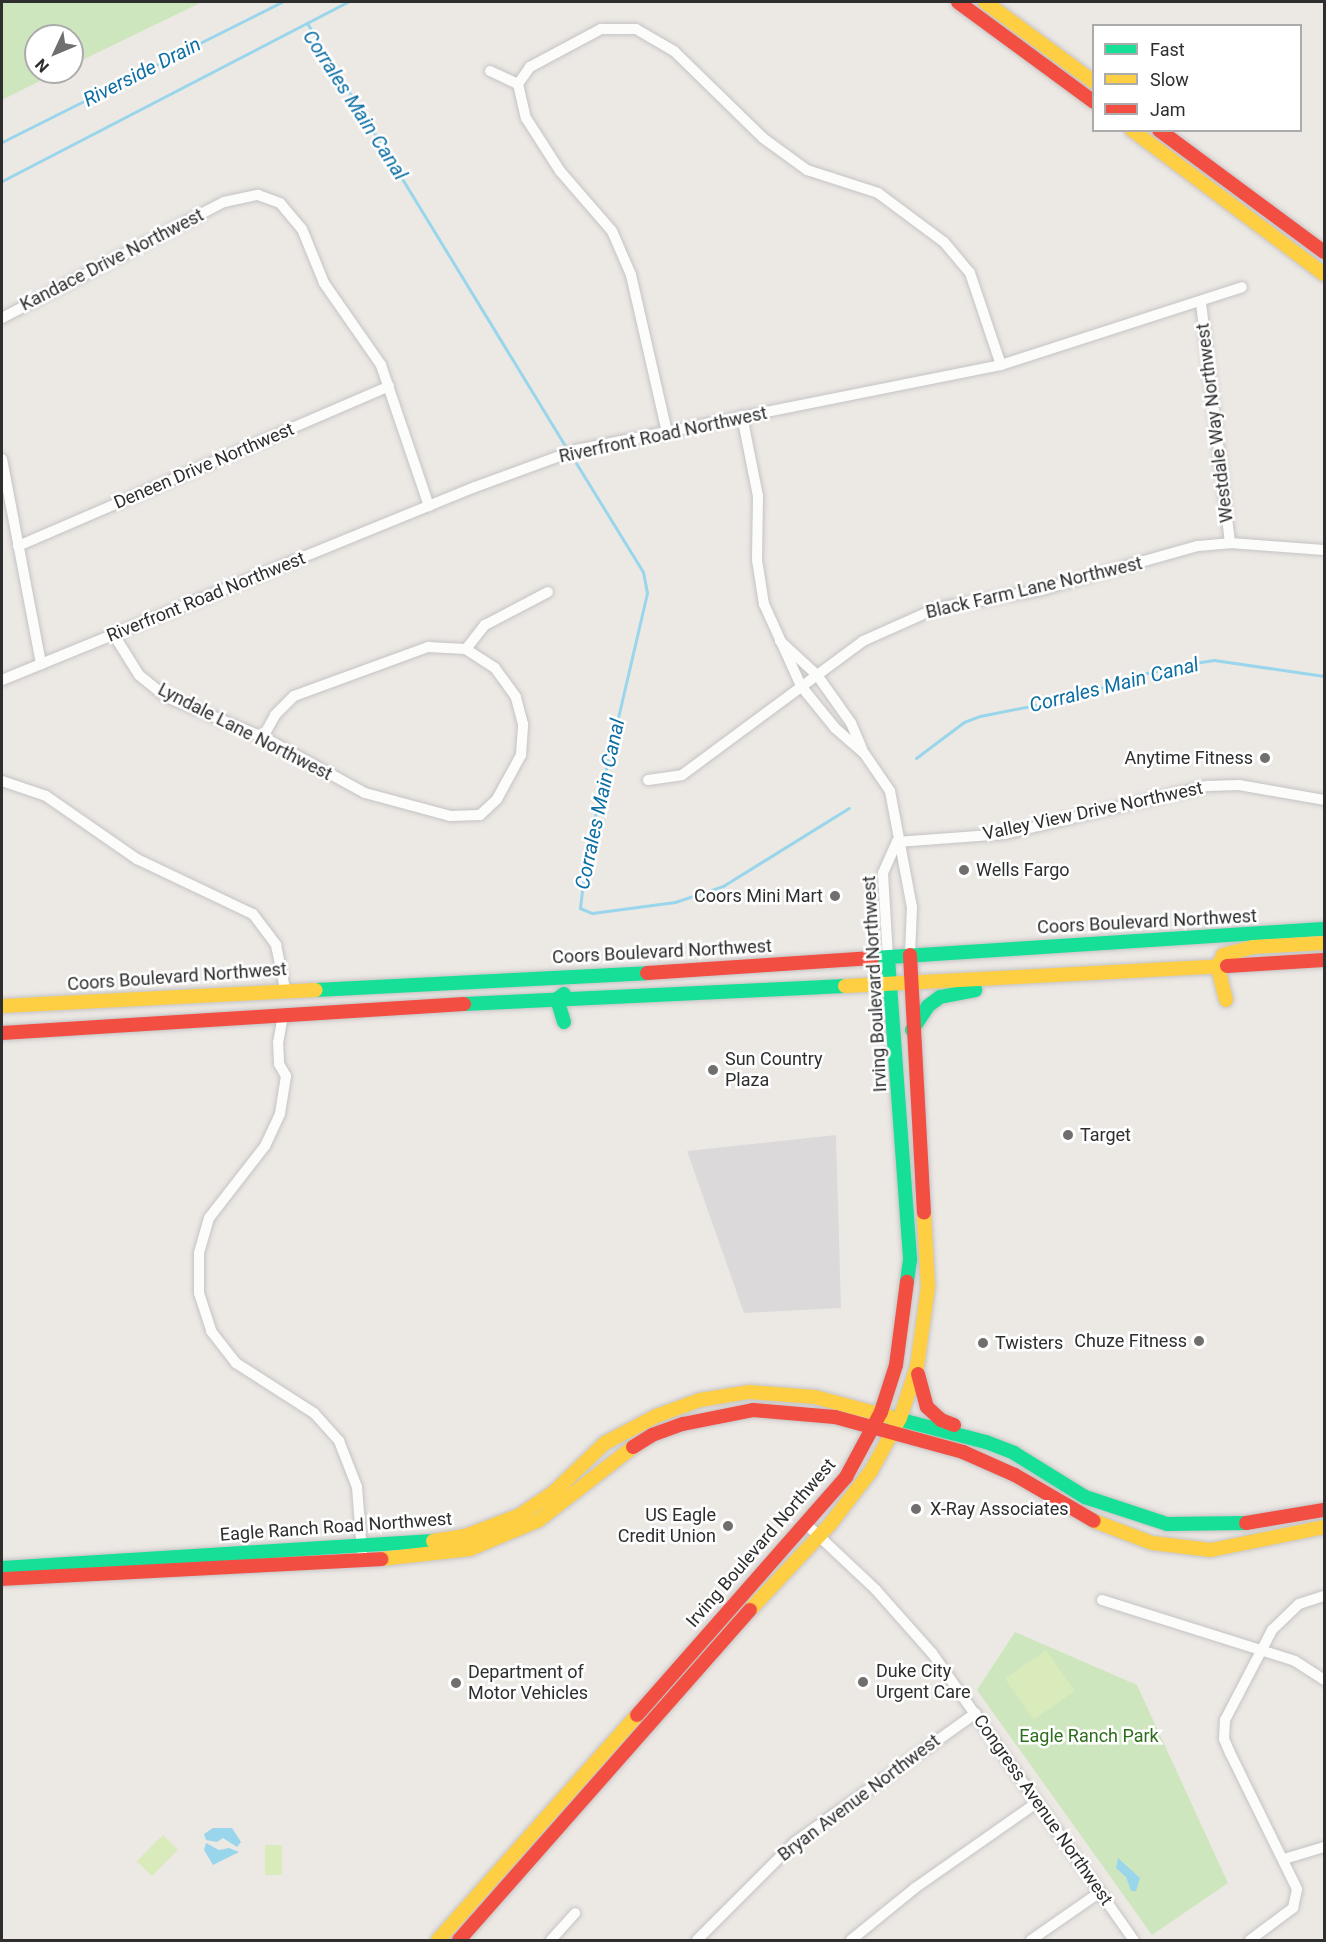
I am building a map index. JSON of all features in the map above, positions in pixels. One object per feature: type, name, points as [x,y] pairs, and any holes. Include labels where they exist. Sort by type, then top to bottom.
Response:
[{"type":"main road","points":[[958,2],[1092,101]]},
{"type":"main road","points":[[985,2],[1092,81]]},
{"type":"main road","points":[[1135,132],[1324,274]]},
{"type":"main road","points":[[1162,132],[1324,252]]},
{"type":"main road","name":"Coors Boulevard Northwest","points":[[2,1006],[285,989],[655,972],[1324,930]]},
{"type":"main road","points":[[1226,1000],[1218,967],[1220,958],[1233,951],[1324,942]]},
{"type":"main road","name":"Irving Boulevard Northwest","points":[[459,1941],[707,1657],[819,1537],[861,1486],[900,1418],[917,1367],[928,1271],[912,1030],[910,955]]},
{"type":"main road","name":"Irving Boulevard Northwest","points":[[438,1941],[846,1477],[881,1412],[896,1365],[910,1260],[888,958]]},
{"type":"main road","points":[[2,1034],[557,999],[890,983],[1036,979],[1324,960]]},
{"type":"main road","points":[[557,999],[565,993],[622,985],[655,972]]},
{"type":"main road","points":[[912,1030],[928,1006],[940,998],[965,991],[1023,989],[1036,979]]},
{"type":"main road","points":[[284,1015],[292,1008],[307,1006],[430,997],[446,981]]},
{"type":"main road","points":[[70,1029],[107,1021],[267,1009],[277,1004],[285,989]]},
{"type":"main road","points":[[557,999],[564,1022]]},
{"type":"main road","points":[[917,1367],[921,1397],[935,1416],[1010,1444],[1030,1463]]},
{"type":"main road","name":"Eagle Ranch Road Northwest","points":[[6,1573],[361,1545],[418,1544],[465,1536],[520,1515],[554,1492],[605,1443],[656,1416],[700,1400],[732,1394],[782,1392],[881,1412],[997,1445],[1085,1497],[1167,1524],[1218,1526],[1284,1520],[1324,1510]]},
{"type":"main road","name":"Eagle Ranch Road Northwest","points":[[6,1573],[363,1561],[441,1556],[504,1538],[569,1500],[624,1453],[652,1435],[683,1424],[753,1410],[834,1417],[983,1460],[1081,1516],[1152,1543],[1211,1550],[1324,1527]]},
{"type":"street","points":[[667,432],[631,274],[612,231],[560,171],[526,118],[518,84],[530,67],[601,29],[636,29],[674,51],[763,138],[807,170],[878,193],[944,242],[970,273],[1001,365]]},
{"type":"street","points":[[490,71],[518,84]]},
{"type":"street","name":"Kandace Drive Northwest","points":[[2,318],[224,202],[258,195],[280,203],[293,214],[324,283],[381,365],[429,506]]},
{"type":"street","name":"Riverfront Road Northwest","points":[[2,680],[429,506],[576,450],[1001,365],[1200,303],[1242,287]]},
{"type":"street","name":"Westdale Way Northwest","points":[[1200,303],[1230,543]]},
{"type":"street","name":"Deneen Drive Northwest","points":[[18,546],[389,386]]},
{"type":"street","points":[[742,416],[758,496],[759,578],[778,639],[801,686],[835,728],[864,753]]},
{"type":"street","points":[[2,459],[41,664]]},
{"type":"street","name":"Black Farm Lane Northwest","points":[[648,780],[682,776],[863,641],[937,608],[1041,590],[1198,546],[1230,543],[1324,550]]},
{"type":"street","points":[[263,737],[275,715],[294,696],[428,647],[466,649],[485,625],[548,592]]},
{"type":"street","name":"Lyndale Lane Northwest","points":[[114,635],[139,675],[166,697],[263,737],[364,793],[450,816],[480,815],[497,799],[521,755],[523,724],[516,697],[495,668],[466,649]]},
{"type":"street","points":[[778,639],[817,675],[851,723],[864,753],[890,791],[897,842]]},
{"type":"street","points":[[2,782],[46,796],[143,862],[253,915],[276,945],[285,989]]},
{"type":"street","name":"Valley View Drive Northwest","points":[[897,842],[1005,834],[1207,786],[1239,785],[1324,800]]},
{"type":"street","name":"Irving Boulevard Northwest","points":[[897,842],[905,860],[912,907],[910,955]]},
{"type":"street","name":"Irving Boulevard Northwest","points":[[888,958],[884,873],[897,842]]},
{"type":"street","points":[[284,1015],[278,1042],[279,1064],[286,1076],[283,1104],[271,1136],[218,1203],[206,1227],[198,1263],[199,1293],[211,1331],[236,1363],[314,1413],[339,1441],[355,1475],[363,1561]]},
{"type":"street","name":"Congress Avenue Northwest","points":[[805,1523],[910,1627],[975,1713],[1134,1941]]},
{"type":"street","points":[[1250,1941],[1285,1917],[1298,1899],[1294,1879],[1224,1738],[1224,1720],[1233,1698],[1260,1651],[1286,1615],[1299,1604],[1324,1596]]},
{"type":"street","points":[[1102,1600],[1295,1661],[1324,1680]]},
{"type":"street","name":"Bryan Avenue Northwest","points":[[698,1941],[795,1842],[975,1713]]},
{"type":"street","points":[[851,1941],[915,1888],[1038,1802]]},
{"type":"street","points":[[1284,1859],[1324,1847]]},
{"type":"street","points":[[1031,1941],[1100,1892]]},
{"type":"street","points":[[551,1941],[575,1912]]},
{"type":"shaded area","points":[[836,1135],[841,1308],[744,1313],[687,1151]]},
{"type":"green space","points":[[2,2],[202,2],[84,59],[84,24],[24,24],[24,84],[34,84],[2,100]]},
{"type":"green space","name":"Eagle Ranch Park","points":[[1015,1632],[1137,1685],[1228,1883],[1152,1935],[977,1690]]},
{"type":"green space","points":[[1046,1650],[1075,1691],[1034,1720],[1005,1679]]},
{"type":"green space","points":[[163,1835],[178,1850],[152,1876],[137,1861]]},
{"type":"green space","points":[[265,1845],[282,1845],[282,1875],[265,1875]]},
{"type":"water","points":[[213,1828],[232,1828],[241,1842],[237,1847],[223,1838],[217,1842],[206,1840],[204,1834]]},
{"type":"water","points":[[206,1843],[219,1850],[229,1848],[239,1852],[213,1865],[204,1850]]},
{"type":"water","points":[[1118,1858],[1140,1878],[1136,1891],[1131,1891],[1126,1877],[1116,1868]]},
{"type":"waterway","name":"Riverside Drain","points":[[2,142],[282,2]]},
{"type":"waterway","name":"Corrales Main Canal","points":[[2,181],[348,2]]},
{"type":"waterway","name":"Corrales Main Canal","points":[[307,23],[565,445]]},
{"type":"waterway","name":"Corrales Main Canal","points":[[576,463],[643,572],[647,593],[586,856],[580,908],[592,913],[675,902],[723,886],[849,808]]},
{"type":"waterway","name":"Corrales Main Canal","points":[[916,758],[964,722],[980,716],[1071,698],[1142,674],[1201,662],[1214,660],[1324,676]]},
{"type":"traffic: fast","points":[[873,958],[1324,929]]},
{"type":"traffic: fast","points":[[888,958],[910,1260],[907,1282]]},
{"type":"traffic: fast","points":[[316,990],[647,973]]},
{"type":"traffic: fast","points":[[464,1004],[845,986]]},
{"type":"traffic: fast","points":[[912,1030],[928,1006],[940,997],[975,990]]},
{"type":"traffic: fast","points":[[564,994],[557,999],[564,1022]]},
{"type":"traffic: fast","points":[[890,1417],[986,1442],[1014,1453],[1085,1497],[1167,1524],[1246,1523]]},
{"type":"traffic: fast","points":[[2,1568],[433,1541]]},
{"type":"traffic: slow","points":[[985,2],[1092,81]]},
{"type":"traffic: slow","points":[[1135,132],[1324,274]]},
{"type":"traffic: slow","points":[[1226,1000],[1218,967],[1223,955],[1253,947],[1324,943]]},
{"type":"traffic: slow","points":[[845,986],[1227,966]]},
{"type":"traffic: slow","points":[[2,1006],[316,990]]},
{"type":"traffic: slow","points":[[750,1610],[831,1523],[871,1471],[900,1418],[917,1367],[928,1287],[924,1213]]},
{"type":"traffic: slow","points":[[433,1541],[465,1536],[520,1515],[554,1492],[605,1443],[656,1416],[700,1400],[749,1392],[815,1397],[890,1417]]},
{"type":"traffic: slow","points":[[381,1559],[470,1549],[539,1520],[633,1447]]},
{"type":"traffic: slow","points":[[1094,1521],[1152,1543],[1211,1550],[1324,1527]]},
{"type":"traffic: slow","points":[[438,1940],[637,1715]]},
{"type":"traffic: jam","points":[[958,2],[1092,101]]},
{"type":"traffic: jam","points":[[1162,132],[1324,252]]},
{"type":"traffic: jam","points":[[910,955],[924,1213]]},
{"type":"traffic: jam","points":[[647,973],[873,958]]},
{"type":"traffic: jam","points":[[1227,966],[1324,960]]},
{"type":"traffic: jam","points":[[2,1033],[464,1004]]},
{"type":"traffic: jam","points":[[637,1715],[846,1477],[881,1412],[896,1365],[907,1282]]},
{"type":"traffic: jam","points":[[918,1374],[927,1407],[941,1420],[954,1425]]},
{"type":"traffic: jam","points":[[633,1447],[652,1435],[683,1424],[753,1410],[835,1417],[963,1452],[1015,1475],[1094,1521]]},
{"type":"traffic: jam","points":[[1246,1523],[1324,1510]]},
{"type":"traffic: jam","points":[[2,1579],[381,1559]]},
{"type":"traffic: jam","points":[[459,1940],[750,1610]]},
{"type":"place","name":"Anytime Fitness","points":[[1265,758]]},
{"type":"place","name":"Wells Fargo","points":[[964,870]]},
{"type":"place","name":"Coors Mini Mart","points":[[835,896]]},
{"type":"place","name":"Sun Country Plaza","points":[[713,1070]]},
{"type":"place","name":"Target","points":[[1068,1135]]},
{"type":"place","name":"Chuze Fitness","points":[[1199,1341]]},
{"type":"place","name":"Twisters","points":[[983,1343]]},
{"type":"place","name":"X-Ray Associates","points":[[916,1509]]},
{"type":"place","name":"US Eagle Credit Union","points":[[728,1526]]},
{"type":"place","name":"Duke City Urgent Care","points":[[863,1682]]},
{"type":"place","name":"Department of Motor Vehicles","points":[[456,1683]]}]
